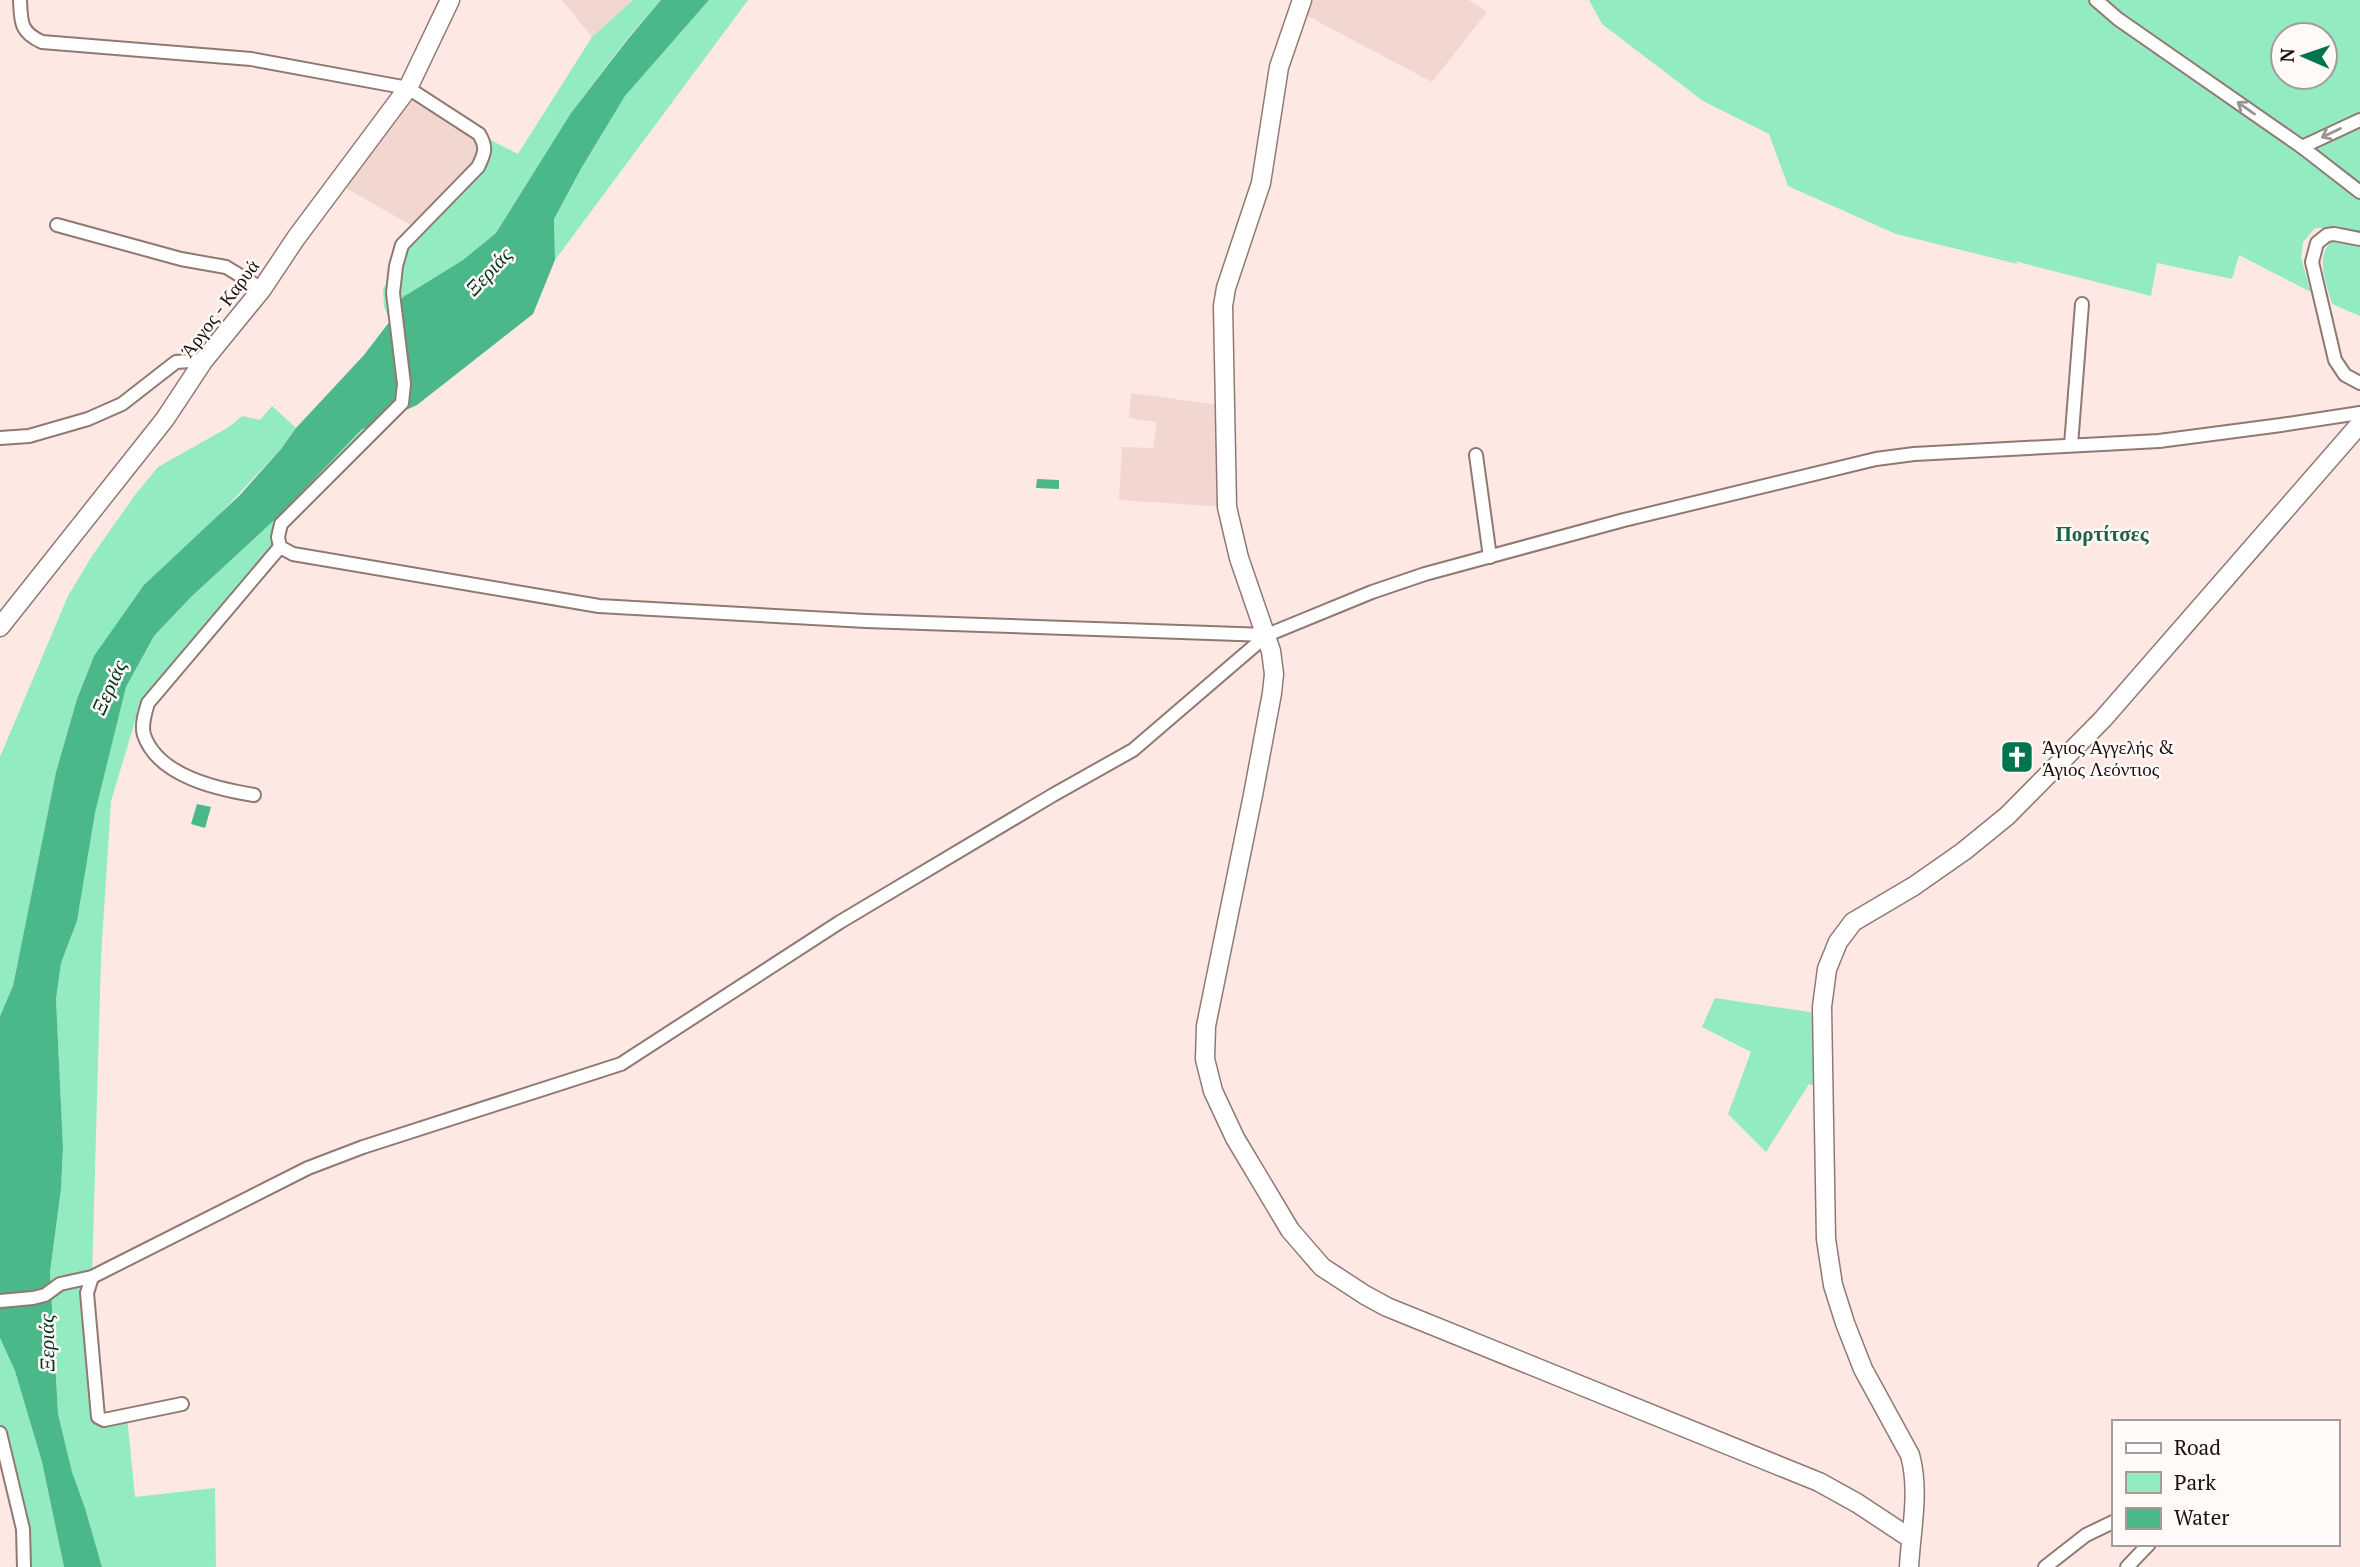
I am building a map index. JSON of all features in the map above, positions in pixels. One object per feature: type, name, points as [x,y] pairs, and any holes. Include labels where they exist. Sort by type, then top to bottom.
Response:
[{"type":"street","points":[[20,0],[22,27],[29,36],[42,42],[251,59],[408,88],[479,134],[485,144],[485,154],[478,167],[402,245],[393,293],[404,384],[402,403],[281,524],[278,537],[280,547]]},
{"type":"street","name":"Άργος - Καρυά","points":[[0,627],[165,419],[204,360],[262,289],[296,238],[408,88],[450,0]]},
{"type":"street","points":[[1302,0],[1282,57],[1261,183],[1226,288],[1222,318],[1227,507],[1246,580],[1267,635],[1274,666],[1272,693],[1210,999],[1204,1048],[1213,1091],[1235,1138],[1290,1230],[1322,1267],[1365,1295],[1387,1307],[1819,1482],[1910,1538]]},
{"type":"street","points":[[2096,0],[2129,27],[2302,147],[2360,191]]},
{"type":"street","points":[[2302,147],[2360,120]]},
{"type":"street","points":[[57,225],[181,259],[226,267],[262,289]]},
{"type":"street","points":[[2360,239],[2327,235],[2317,243],[2312,262],[2335,360],[2345,375],[2360,383]]},
{"type":"street","points":[[2071,445],[2082,304]]},
{"type":"street","points":[[0,438],[29,436],[88,419],[122,404],[176,362],[204,360]]},
{"type":"street","points":[[0,1301],[45,1295],[60,1284],[92,1277],[308,1168],[363,1147],[621,1064],[841,922],[1133,750],[1267,635],[1392,585],[1624,520],[1876,459],[2159,440],[2360,413]]},
{"type":"street","points":[[1909,1567],[1915,1493],[1914,1469],[1910,1455],[1863,1369],[1845,1324],[1833,1285],[1826,1239],[1822,1007],[1827,969],[1838,942],[1853,922],[1914,886],[1964,851],[2007,816],[2103,719],[2360,424]]},
{"type":"street","points":[[1476,455],[1490,556]]},
{"type":"street","points":[[280,547],[293,554],[600,606],[866,621],[1267,635]]},
{"type":"street","points":[[254,795],[198,781],[169,769],[144,735],[143,722],[148,703],[280,547]]},
{"type":"street","points":[[92,1277],[87,1293],[98,1417],[104,1420],[182,1404]]},
{"type":"street","points":[[0,1433],[23,1530],[24,1567]]},
{"type":"street","points":[[2045,1567],[2086,1535],[2112,1522]]},
{"type":"street","points":[[2127,1567],[2147,1546]]},
{"type":"shaded area","points":[[562,0],[633,0],[592,37]]},
{"type":"shaded area","points":[[1302,0],[1469,0],[1487,12],[1432,82],[1298,11]]},
{"type":"shaded area","points":[[412,91],[479,134],[484,154],[418,229],[342,186]]},
{"type":"shaded area","points":[[1131,393],[1226,406],[1227,507],[1119,500],[1122,447],[1153,448],[1157,422],[1129,418]]},
{"type":"green space","points":[[633,0],[661,0],[627,39],[571,113],[496,233],[463,260],[403,297],[390,321],[384,307],[383,289],[396,266],[402,245],[478,167],[479,134],[518,154],[592,37]]},
{"type":"green space","points":[[709,0],[748,0],[555,260],[554,219],[582,167],[625,96]]},
{"type":"green space","points":[[1589,0],[2360,0],[2360,234],[2344,229],[2315,228],[2303,242],[2301,258],[2311,292],[2239,255],[2232,279],[2157,263],[2151,296],[1896,234],[1788,186],[1769,134],[1703,101],[1602,24]]},
{"type":"green space","points":[[2332,241],[2360,246],[2360,316],[2332,304],[2323,263],[2327,247]]},
{"type":"green space","points":[[272,406],[296,428],[281,449],[214,520],[94,656],[77,699],[56,772],[13,986],[0,1016],[0,757],[68,596],[92,556],[158,467],[229,427],[242,416],[260,420]]},
{"type":"green space","points":[[387,418],[281,524],[280,547],[145,713],[136,718],[111,801],[101,957],[92,1277],[98,1417],[127,1416],[135,1497],[215,1488],[216,1567],[102,1567],[72,1473],[58,1414],[50,1272],[61,1189],[63,1148],[56,999],[61,963],[77,921],[95,813],[126,687],[154,636],[191,597],[282,513],[361,430]]},
{"type":"green space","points":[[1715,998],[1816,1013],[1815,1086],[1809,1084],[1766,1152],[1728,1114],[1751,1052],[1702,1027]]},
{"type":"green space","points":[[0,1338],[15,1371],[42,1462],[64,1567],[24,1567],[0,1433]]},
{"type":"water","name":"Ξεριάς","points":[[661,0],[709,0],[625,96],[582,167],[554,219],[555,260],[533,314],[417,405],[361,430],[282,513],[191,597],[154,636],[126,687],[95,813],[77,921],[61,963],[56,999],[63,1148],[61,1189],[50,1272],[58,1414],[72,1472],[102,1567],[64,1567],[42,1462],[15,1371],[0,1338],[0,1016],[13,986],[56,772],[77,699],[94,656],[144,585],[240,495],[296,428],[364,355],[390,321],[403,297],[463,260],[496,233],[571,113]]},
{"type":"water","points":[[1037,479],[1059,480],[1059,489],[1036,488]]},
{"type":"water","points":[[197,804],[211,807],[205,828],[191,824]]},
{"type":"place","name":"Άγιος Αγγελής & Άγιος Λεόντιος","points":[[2017,757]]},
{"type":"district","name":"Πορτίτσες","points":[[2102,533]]}]
